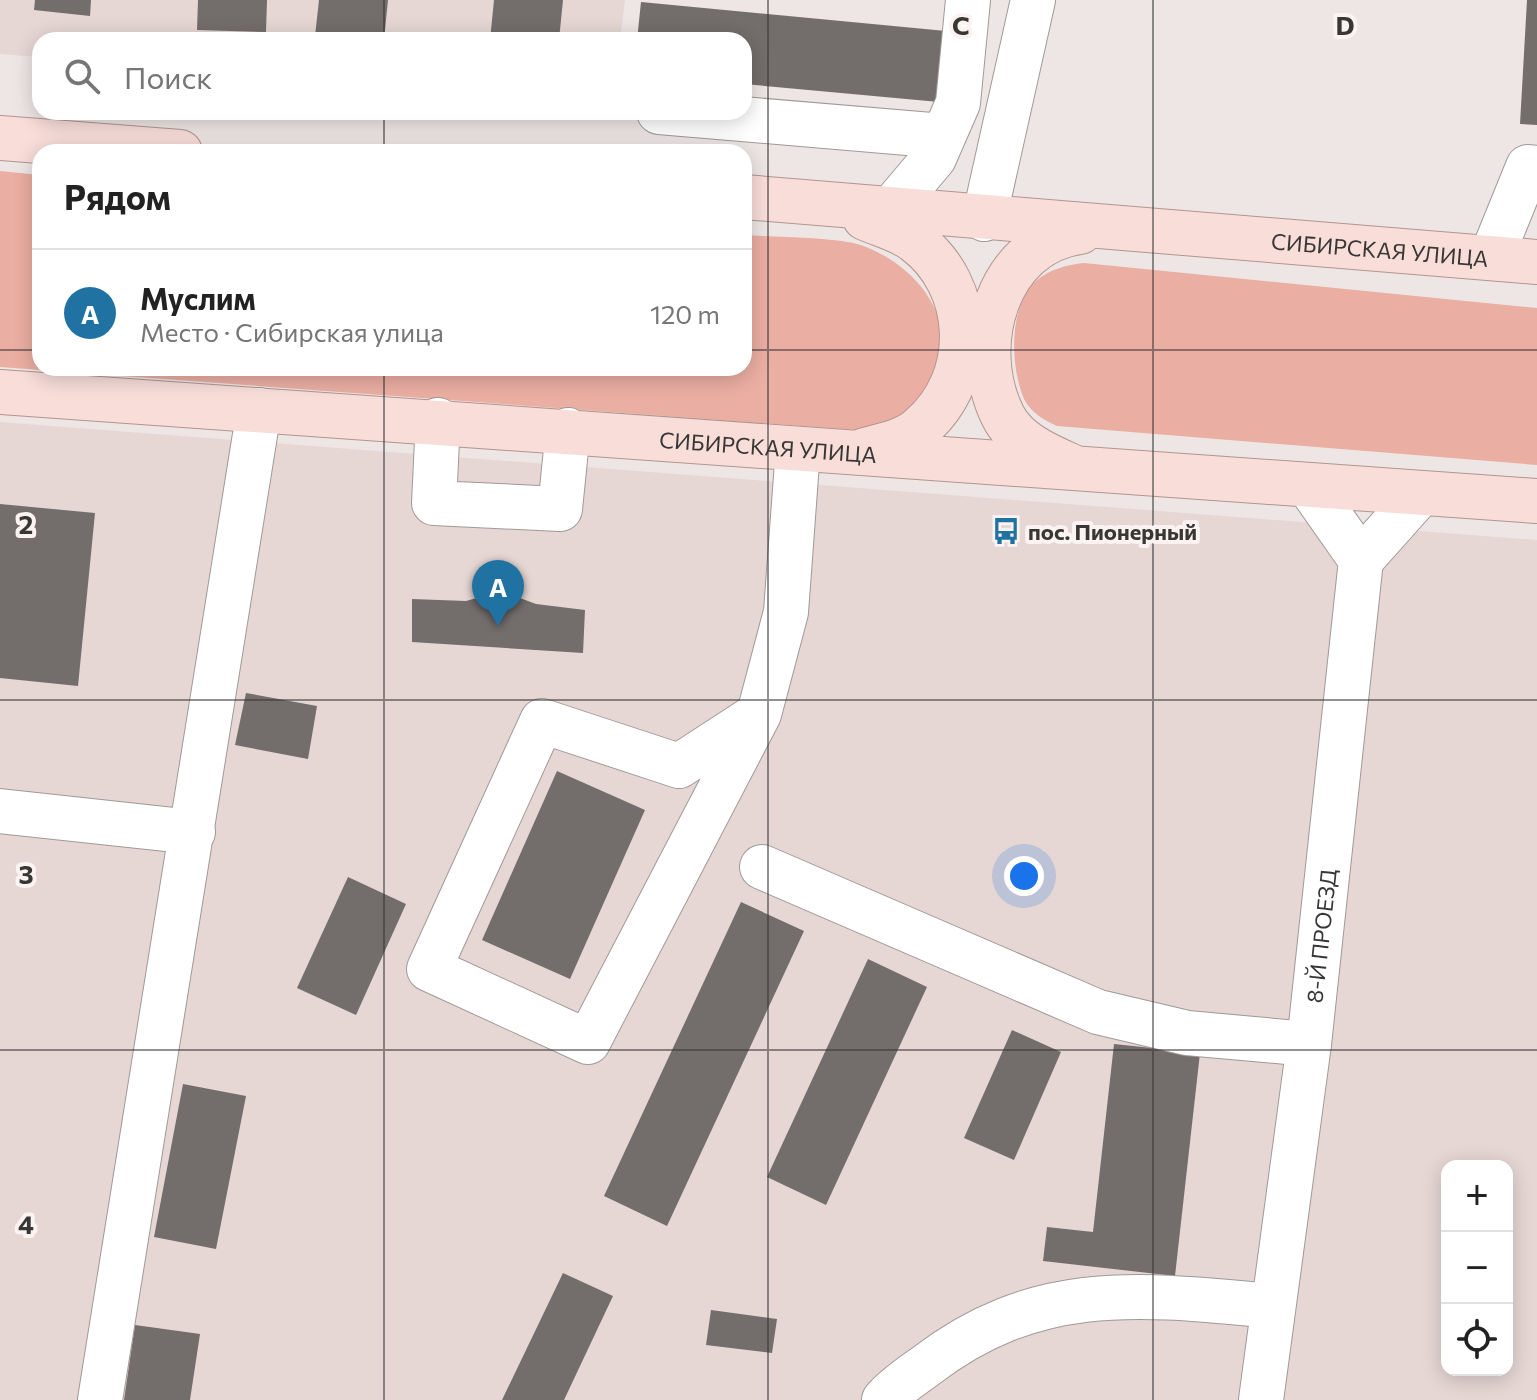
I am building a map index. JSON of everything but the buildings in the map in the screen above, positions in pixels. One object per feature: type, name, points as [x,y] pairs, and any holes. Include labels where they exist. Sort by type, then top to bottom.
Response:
[{"type":"main road","points":[[0,138],[77,144]]},
{"type":"main road","name":"СИБИРСКАЯ УЛИЦА","points":[[752,198],[1102,229],[1537,262]]},
{"type":"main road","points":[[835,205],[913,239],[935,259],[956,298],[963,338],[958,370],[947,398],[920,429],[896,442],[851,454]]},
{"type":"main road","points":[[1080,471],[1028,444],[1003,417],[994,388],[990,330],[1000,292],[1030,251],[1058,235],[1102,229]]},
{"type":"main road","name":"СИБИРСКАЯ УЛИЦА","points":[[0,392],[438,420],[1080,471],[1537,501]]},
{"type":"street","points":[[890,210],[934,158],[958,103],[968,0]]},
{"type":"street","points":[[984,219],[1033,0]]},
{"type":"street","points":[[752,120],[943,136]]},
{"type":"street","points":[[1491,258],[1528,167],[1537,168]]},
{"type":"street","points":[[100,1400],[259,410]]},
{"type":"street","points":[[438,420],[434,503],[560,509],[568,430]]},
{"type":"street","points":[[759,714],[679,766],[542,721],[429,969],[588,1042],[759,714],[786,612],[798,449]]},
{"type":"street","points":[[1309,486],[1361,560],[1421,493]]},
{"type":"street","name":"8-Й ПРОЕЗД","points":[[1261,1400],[1309,1044],[1361,560]]},
{"type":"street","points":[[0,811],[193,832]]},
{"type":"street","points":[[762,867],[1098,1012],[1187,1033],[1309,1044]]},
{"type":"street","points":[[884,1400],[961,1340],[1011,1315],[1110,1296],[1151,1295],[1273,1306]]},
{"type":"shaded area","points":[[0,0],[625,0],[621,32],[32,32],[32,56],[0,54]]},
{"type":"shaded area","points":[[0,171],[32,174],[32,369],[0,367]]},
{"type":"shaded area","points":[[752,235],[821,239],[861,245],[905,270],[934,307],[941,329],[942,352],[935,375],[921,399],[869,431],[122,376],[752,376]]},
{"type":"shaded area","points":[[1084,263],[1537,308],[1537,465],[1057,426],[1034,412],[1024,399],[1014,353],[1016,320],[1021,304],[1037,280],[1059,268]]},
{"type":"shaded area","points":[[0,422],[1537,540],[1537,1400],[0,1400]]},
{"type":"place","name":"пос. Пионерный","points":[[1006,531]]},
{"type":"place","name":"Муслим","points":[[498,626]]}]
